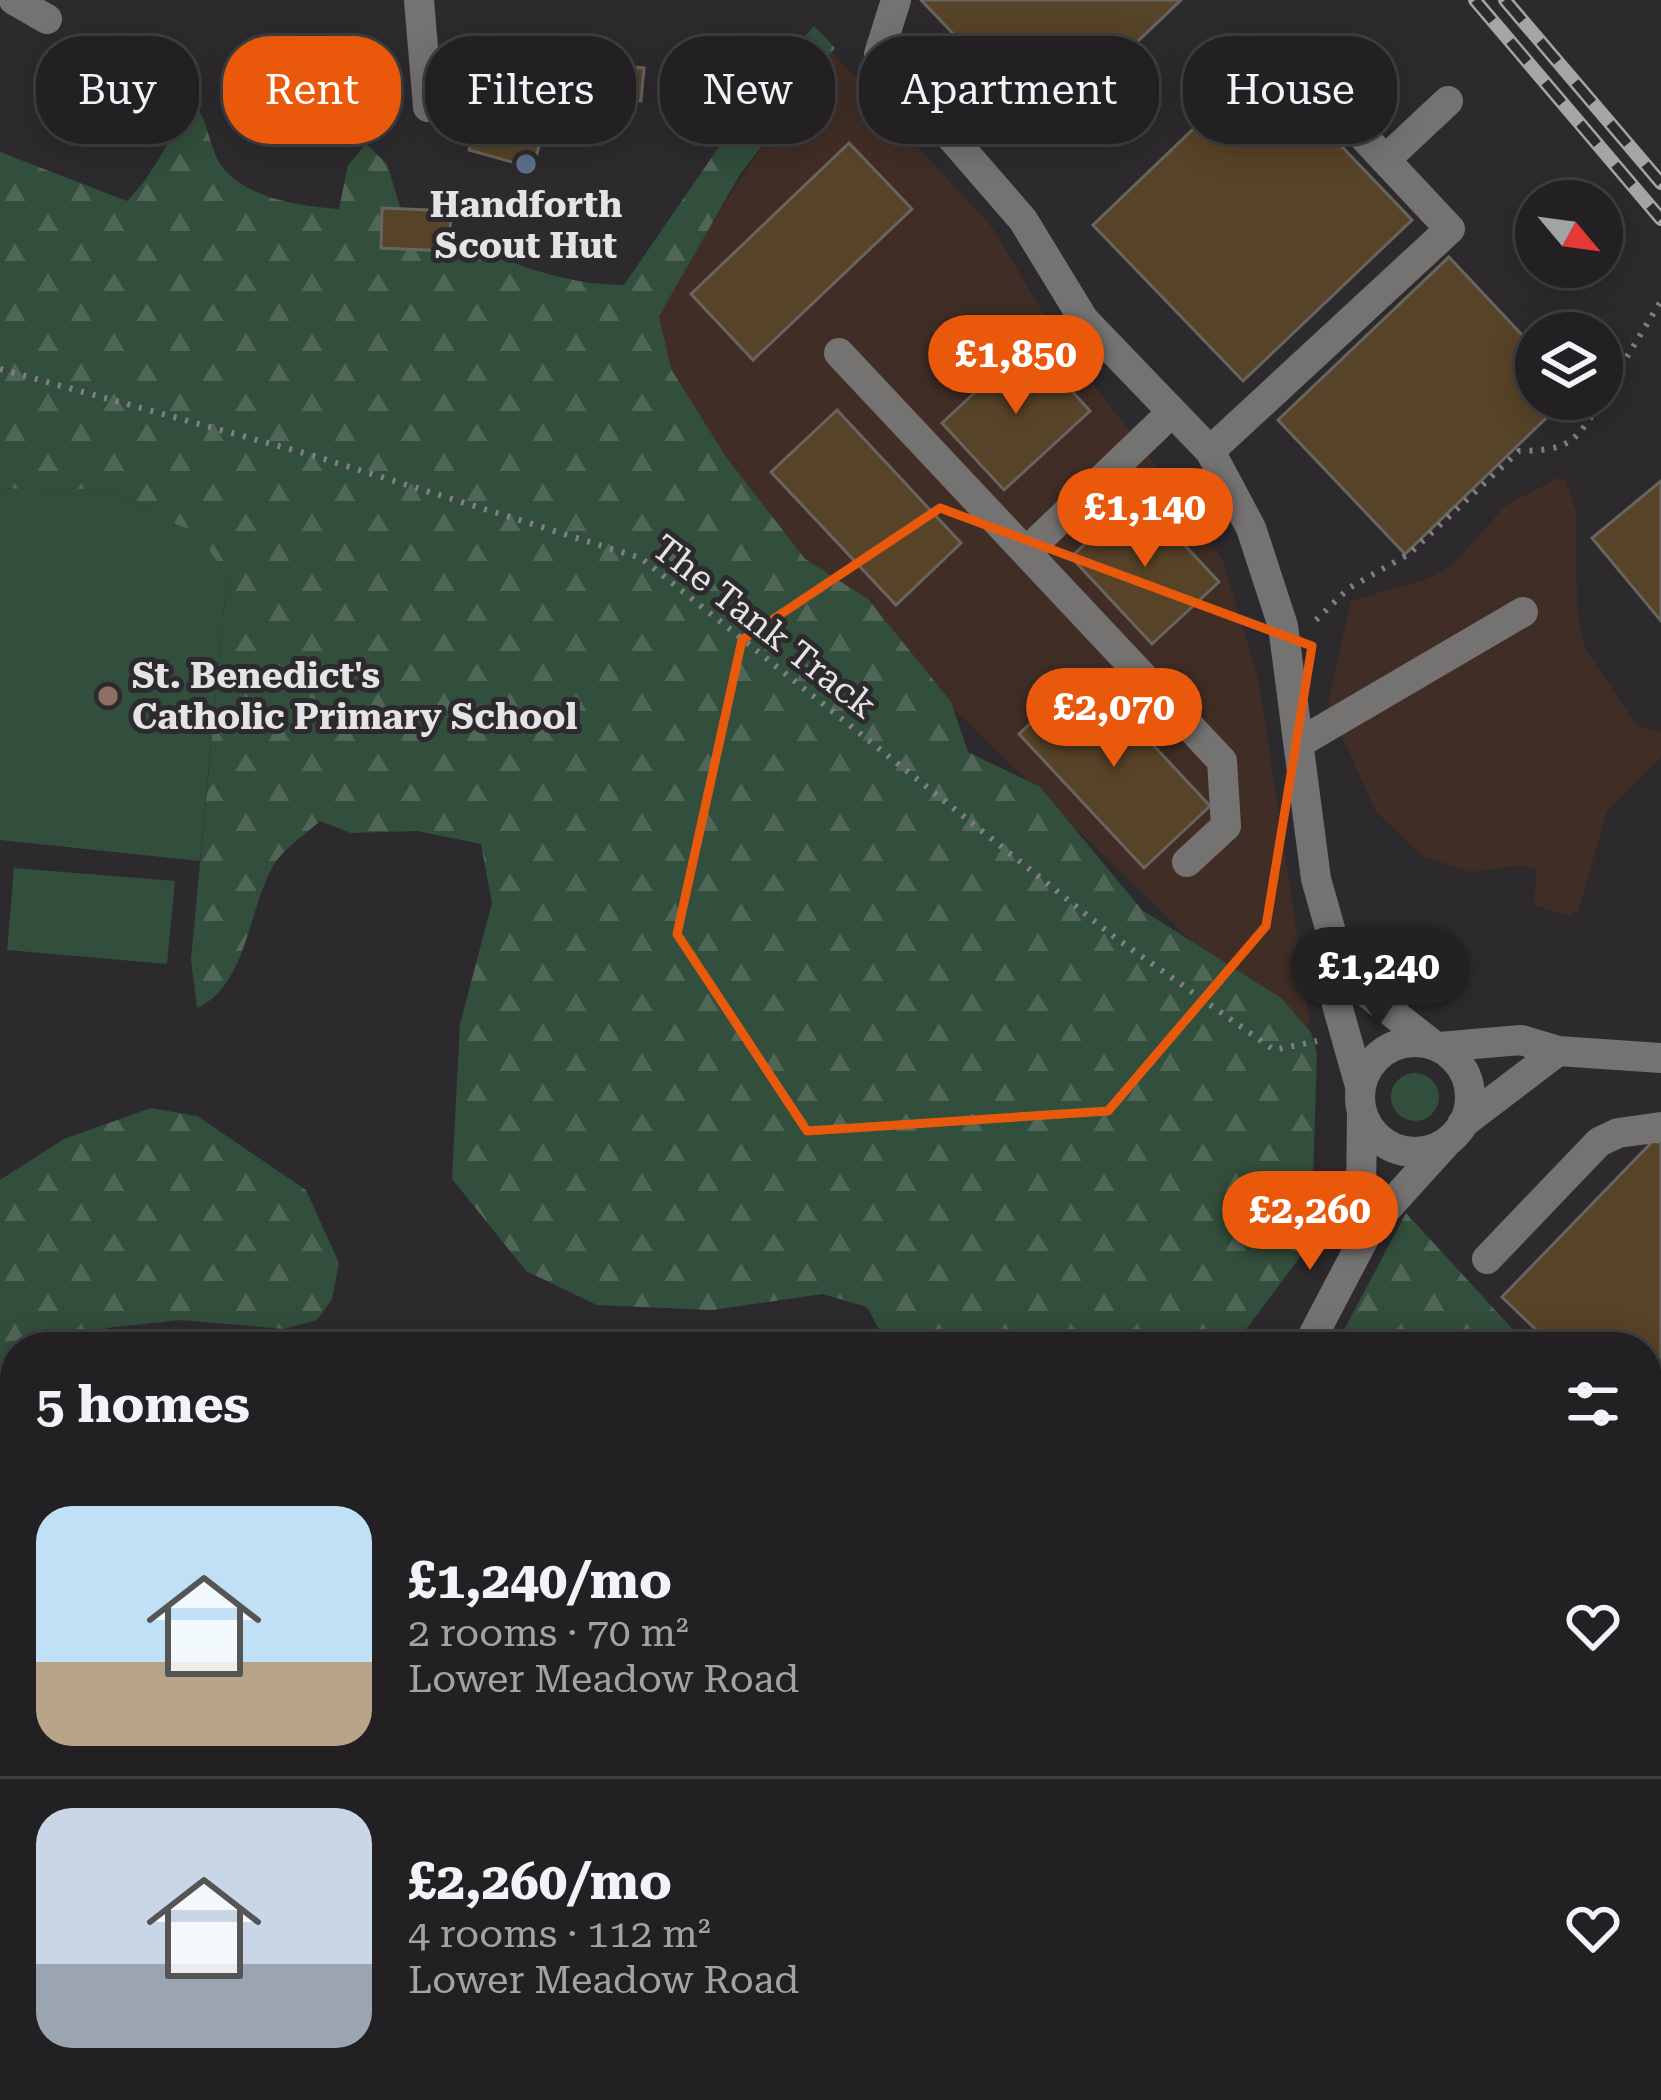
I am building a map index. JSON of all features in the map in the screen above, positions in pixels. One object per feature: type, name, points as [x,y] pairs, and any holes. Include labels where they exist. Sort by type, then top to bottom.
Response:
[{"type":"street","points":[[14,0],[47,19]]},
{"type":"street","points":[[419,0],[425,71]]},
{"type":"street","points":[[896,0],[879,54],[1023,220],[1084,320],[1210,451],[1251,528],[1282,626],[1316,878],[1343,974],[1337,1005],[1361,1100],[1379,1138],[1407,1151],[1438,1147],[1558,1052]]},
{"type":"street","points":[[1385,160],[1448,101]]},
{"type":"street","points":[[1210,451],[1450,229],[1370,144]]},
{"type":"street","points":[[839,353],[1222,761],[1226,826],[1187,862]]},
{"type":"street","points":[[1027,552],[1172,412]]},
{"type":"street","points":[[1299,742],[1523,612]]},
{"type":"street","points":[[1315,1332],[1370,1227],[1456,1131],[1469,1089],[1464,1072],[1436,1046],[1343,974]]},
{"type":"street","points":[[1370,1227],[1361,1198],[1361,1100],[1374,1059],[1387,1049],[1401,1043],[1436,1046],[1521,1040],[1558,1052],[1661,1058]]},
{"type":"street","points":[[1487,1259],[1599,1142],[1618,1132],[1661,1127]]},
{"type":"path","points":[[1623,364],[1661,301]]},
{"type":"path","name":"The Tank Track","points":[[0,369],[310,455],[641,558],[1113,936],[1274,1050],[1346,1035]]},
{"type":"path","points":[[1282,626],[1316,620],[1349,588],[1409,554],[1520,451],[1555,453],[1570,443],[1587,420]]},
{"type":"highlighted area","points":[[940,508],[1312,646],[1266,926],[1108,1111],[807,1131],[677,934],[742,640]]},
{"type":"shaded area","points":[[835,56],[859,82],[859,144],[916,144],[994,230],[1058,339],[1191,511],[1223,561],[1259,683],[1310,1022],[1291,1039],[795,553],[630,349],[764,144],[835,144]]},
{"type":"shaded area","points":[[1558,478],[1565,481],[1576,511],[1577,611],[1584,647],[1637,726],[1661,732],[1661,757],[1607,811],[1578,911],[1569,916],[1534,905],[1537,870],[1523,865],[1471,872],[1423,856],[1376,812],[1328,704],[1351,601],[1427,579],[1453,565],[1505,506]]},
{"type":"green space","points":[[814,26],[824,36],[805,36]]},
{"type":"green space","points":[[199,112],[215,154],[236,181],[287,202],[339,209],[348,165],[366,144],[387,164],[401,210],[538,271],[595,284],[624,285],[721,144],[763,144],[739,176],[659,316],[671,369],[726,457],[805,559],[868,599],[951,702],[968,752],[1040,787],[1142,910],[1281,998],[1311,1032],[1317,1053],[1311,1242],[1244,1332],[881,1332],[867,1307],[823,1294],[712,1310],[597,1305],[526,1271],[452,1179],[460,1024],[492,903],[481,844],[417,831],[351,833],[320,821],[276,861],[236,966],[213,997],[197,1008],[191,960],[227,576],[195,530],[119,495],[80,489],[0,488],[0,152],[127,201],[167,144],[199,144]]},
{"type":"green space","name":"St. Benedict's Catholic Primary School","points":[[0,488],[80,489],[119,495],[195,529],[227,576],[200,861],[0,840]]},
{"type":"green space","points":[[14,868],[175,881],[167,964],[7,950]]},
{"type":"green space","points":[[1415,1073],[1432,1080],[1439,1097],[1432,1114],[1415,1121],[1398,1114],[1391,1097],[1398,1080]]},
{"type":"green space","points":[[151,1108],[197,1116],[306,1190],[339,1263],[332,1299],[317,1320],[284,1329],[180,1320],[100,1332],[0,1332],[0,1180],[64,1139]]},
{"type":"green space","points":[[1406,1213],[1515,1332],[1343,1332]]},
{"type":"building","points":[[921,0],[1181,0],[1143,36],[955,36]]},
{"type":"building","points":[[636,67],[644,68],[641,101],[636,101]]},
{"type":"building","points":[[1183,139],[1183,144],[1339,144],[1412,220],[1243,381],[1093,225]]},
{"type":"building","points":[[849,143],[912,209],[753,360],[691,294]]},
{"type":"building","points":[[471,144],[540,144],[533,168],[469,150]]},
{"type":"building","points":[[382,208],[451,211],[449,251],[381,248]]},
{"type":"building","points":[[1449,257],[1515,328],[1515,420],[1544,420],[1405,554],[1278,420]]},
{"type":"building","points":[[1028,343],[1090,411],[1004,490],[942,423]]},
{"type":"building","points":[[837,410],[961,543],[896,605],[771,472]]},
{"type":"building","points":[[1661,481],[1661,621],[1592,538]]},
{"type":"building","points":[[1138,495],[1219,582],[1152,644],[1071,557]]},
{"type":"building","points":[[1085,672],[1210,806],[1144,868],[1019,734]]},
{"type":"building","points":[[1655,1139],[1661,1145],[1661,1332],[1538,1332],[1502,1297]]},
{"type":"railway","points":[[1475,0],[1661,219]]},
{"type":"railway","points":[[1505,0],[1661,183]]},
{"type":"place","name":"Handforth Scout Hut","points":[[526,164]]},
{"type":"place","name":"St. Benedict's Catholic Primary School","points":[[108,696]]}]
